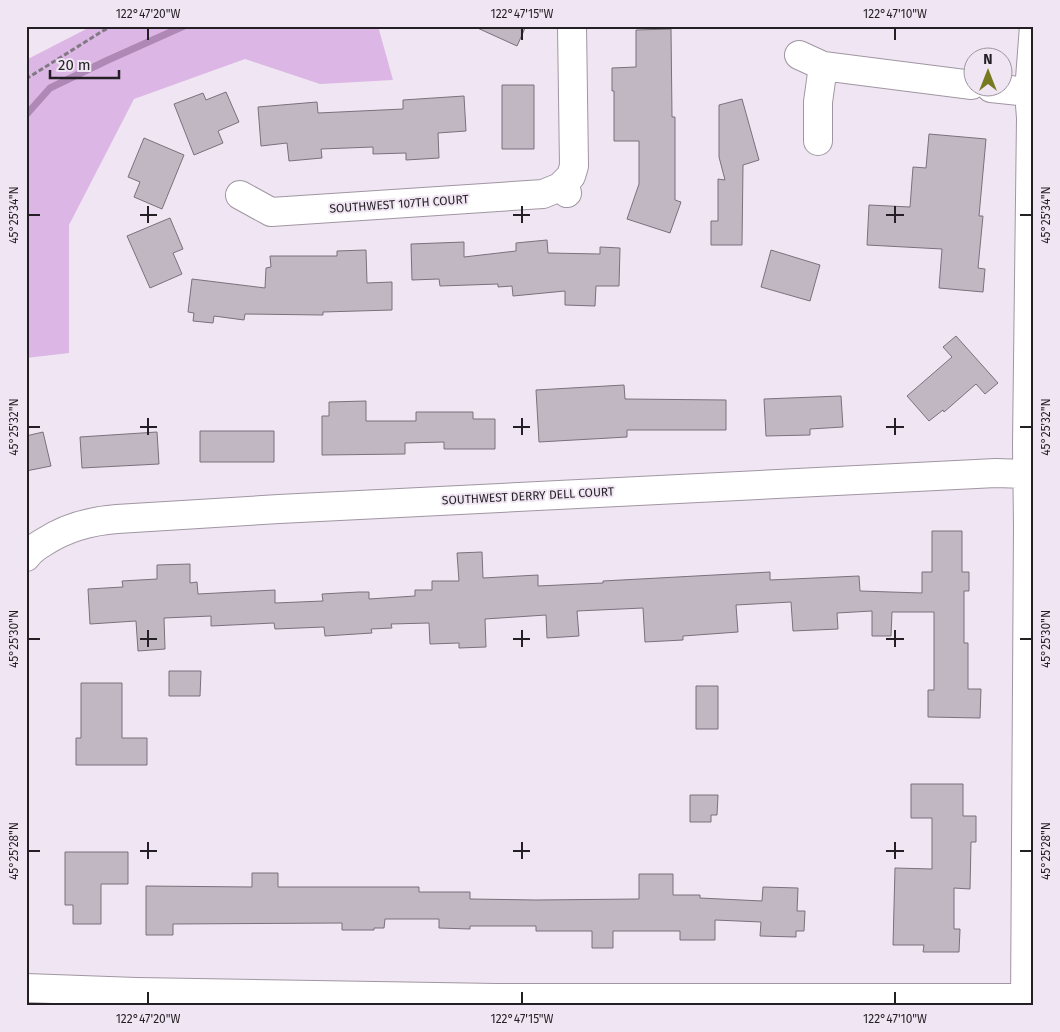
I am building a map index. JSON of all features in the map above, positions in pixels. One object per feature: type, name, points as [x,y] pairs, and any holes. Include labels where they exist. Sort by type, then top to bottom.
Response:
[{"type":"street","name":"SOUTHWEST 107TH COURT","points":[[240,195],[271,212],[543,194],[564,190],[574,166],[572,26]]},
{"type":"street","points":[[26,988],[497,1002],[1028,1001],[1028,474],[1031,118],[1029,92],[1034,26]]},
{"type":"street","points":[[818,141],[818,102],[811,61],[962,84]]},
{"type":"street","points":[[1012,90],[1029,92]]},
{"type":"street","name":"SOUTHWEST DERRY DELL COURT","points":[[30,552],[55,534],[73,526],[92,521],[117,519],[996,473],[1028,474]]},
{"type":"path","points":[[26,79],[112,26]]},
{"type":"shaded area","points":[[92,26],[378,26],[393,80],[320,84],[245,59],[134,99],[69,225],[69,353],[26,358],[26,60]]},
{"type":"building","points":[[473,26],[526,26],[517,46]]},
{"type":"building","points":[[671,29],[672,117],[675,117],[675,200],[681,202],[670,233],[627,219],[639,184],[639,141],[614,141],[612,68],[636,67],[636,30]]},
{"type":"building","points":[[502,85],[534,85],[534,149],[502,149]]},
{"type":"building","points":[[226,92],[239,122],[218,131],[223,143],[194,155],[174,104],[203,93],[206,100]]},
{"type":"building","points":[[464,96],[466,131],[438,133],[439,158],[406,160],[406,153],[373,154],[373,147],[321,149],[322,158],[289,161],[287,143],[261,146],[258,107],[317,102],[318,113],[403,109],[403,100]]},
{"type":"building","points":[[742,99],[759,160],[743,165],[742,245],[711,245],[711,221],[718,221],[718,179],[725,180],[719,157],[719,105]]},
{"type":"building","points":[[929,134],[986,139],[979,216],[983,216],[978,268],[985,269],[983,292],[939,288],[942,249],[867,245],[869,205],[910,207],[913,167],[926,168]]},
{"type":"building","points":[[144,138],[184,155],[162,209],[134,197],[140,182],[128,177]]},
{"type":"building","points":[[170,218],[183,249],[173,253],[182,274],[150,288],[127,236]]},
{"type":"building","points":[[547,240],[548,253],[600,254],[600,247],[620,248],[619,286],[596,286],[595,306],[565,305],[565,291],[513,296],[512,286],[498,287],[498,284],[440,286],[439,279],[412,280],[411,244],[464,242],[464,257],[516,251],[516,243]]},
{"type":"building","points":[[366,250],[367,283],[392,282],[392,310],[323,312],[323,315],[245,314],[244,320],[214,316],[213,323],[193,321],[194,313],[188,312],[192,279],[265,288],[266,268],[271,267],[270,256],[337,256],[337,251]]},
{"type":"building","points":[[771,250],[820,265],[810,301],[761,287]]},
{"type":"building","points":[[956,336],[998,383],[985,394],[976,384],[944,412],[943,410],[929,421],[907,396],[952,357],[943,347]]},
{"type":"building","points":[[624,385],[625,399],[726,400],[726,430],[627,430],[627,437],[539,442],[536,390]]},
{"type":"building","points":[[841,396],[843,427],[810,429],[810,435],[766,436],[764,399]]},
{"type":"building","points":[[366,401],[366,421],[416,421],[416,412],[473,412],[473,419],[495,419],[495,449],[444,449],[444,442],[405,443],[405,454],[322,455],[322,416],[329,416],[329,402]]},
{"type":"building","points":[[200,431],[274,431],[274,462],[200,462]]},
{"type":"building","points":[[43,432],[51,466],[26,471],[26,436]]},
{"type":"building","points":[[157,432],[159,464],[82,468],[80,437]]},
{"type":"building","points":[[932,531],[962,531],[962,572],[969,572],[969,591],[964,591],[964,643],[968,643],[968,689],[981,689],[980,718],[928,717],[928,690],[934,690],[934,612],[892,612],[891,636],[872,636],[872,611],[837,613],[838,629],[793,631],[791,602],[736,605],[738,632],[683,636],[683,640],[645,642],[643,608],[577,611],[579,636],[547,638],[546,615],[485,619],[486,647],[459,648],[459,643],[430,644],[429,623],[391,624],[392,628],[371,629],[372,633],[325,636],[324,627],[275,629],[274,623],[211,626],[211,616],[164,618],[165,649],[138,651],[136,621],[90,624],[88,589],[123,587],[122,581],[157,579],[157,565],[190,564],[190,583],[197,582],[198,594],[275,590],[275,603],[323,601],[322,594],[359,592],[369,592],[369,599],[415,596],[415,590],[432,590],[432,581],[459,581],[457,553],[482,552],[483,578],[538,575],[538,586],[770,572],[770,580],[859,576],[860,591],[922,593],[922,572],[932,572]]},
{"type":"building","points":[[169,671],[201,671],[200,696],[169,696]]},
{"type":"building","points":[[81,683],[122,683],[122,738],[147,738],[147,765],[76,765],[76,738],[81,738]]},
{"type":"building","points":[[696,686],[718,686],[718,729],[696,729]]},
{"type":"building","points":[[911,784],[963,784],[963,816],[976,816],[976,842],[971,842],[970,889],[954,888],[954,929],[960,929],[959,952],[923,952],[924,945],[893,945],[895,868],[932,869],[932,818],[911,818]]},
{"type":"building","points":[[690,795],[718,795],[717,815],[711,815],[711,822],[690,822]]},
{"type":"building","points":[[65,852],[128,852],[128,884],[101,884],[101,924],[73,924],[73,905],[65,905]]},
{"type":"building","points":[[252,873],[278,873],[278,887],[419,887],[419,892],[470,892],[470,899],[536,900],[639,899],[639,874],[673,874],[673,895],[700,895],[700,898],[762,901],[763,887],[798,888],[797,911],[805,911],[804,931],[796,931],[796,937],[760,936],[761,922],[715,920],[715,940],[680,940],[680,931],[613,931],[613,948],[592,948],[592,931],[536,931],[536,926],[470,926],[470,929],[439,928],[439,919],[385,919],[384,928],[374,928],[374,930],[342,930],[342,923],[173,924],[173,935],[146,935],[146,886],[252,887]]},
{"type":"waterway","points":[[26,115],[50,88],[184,26]]}]
